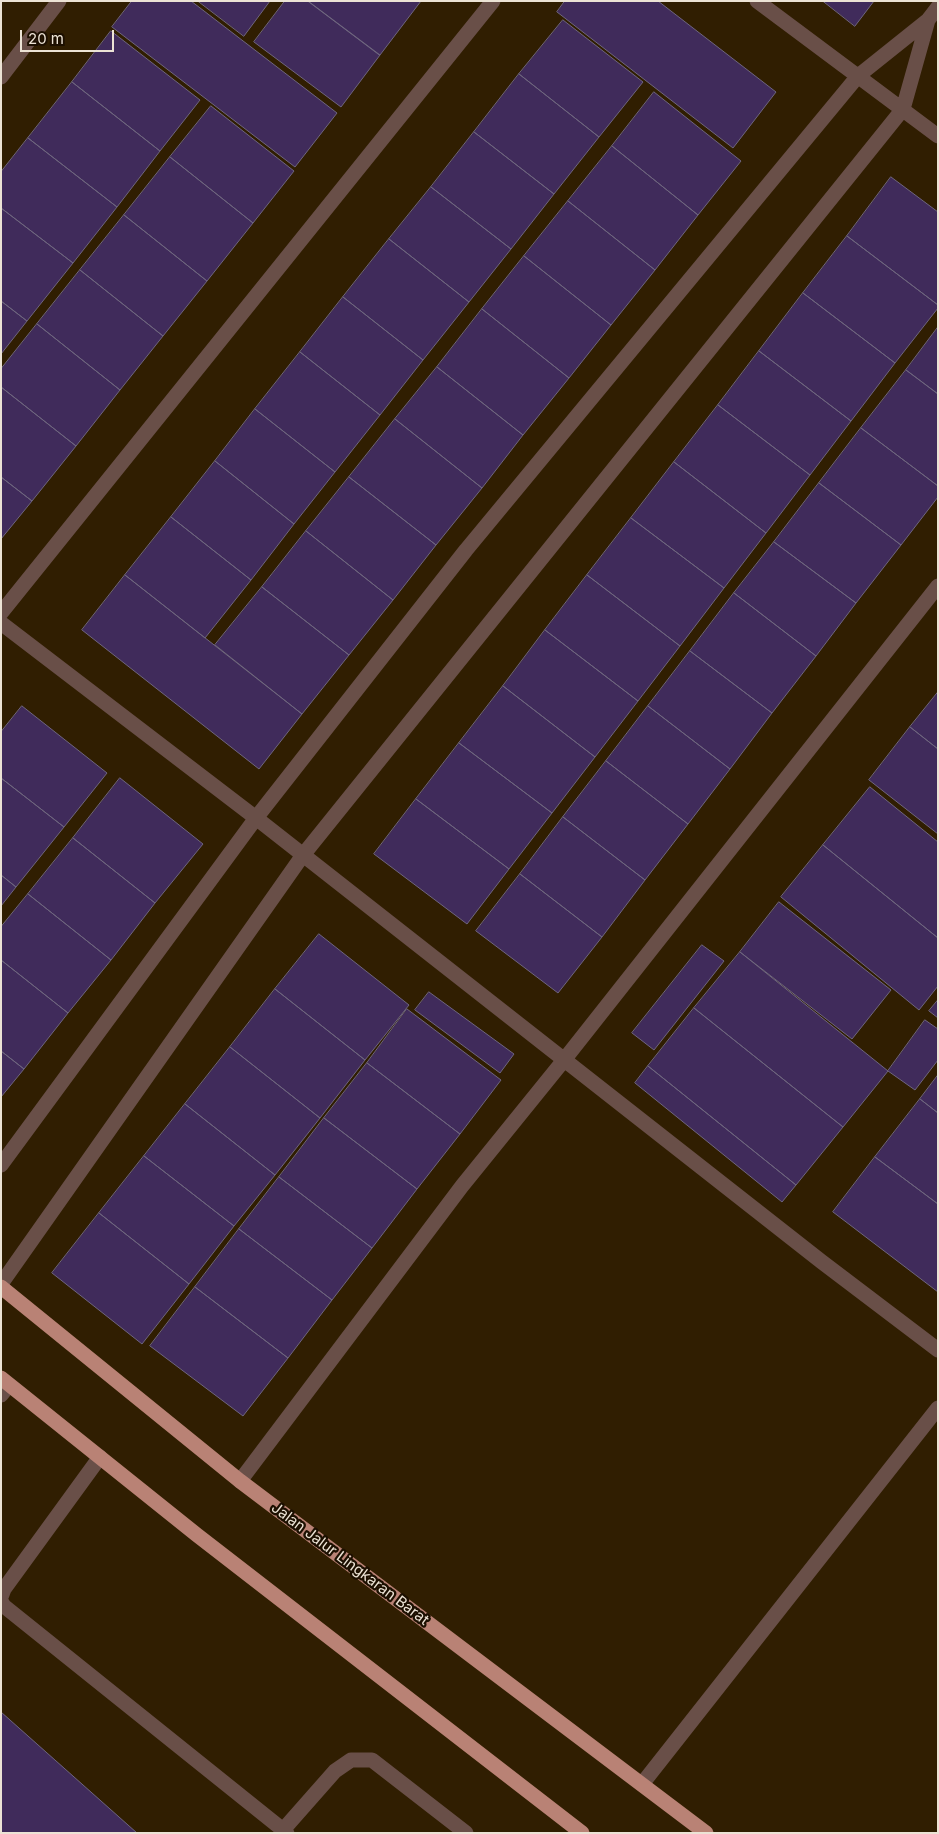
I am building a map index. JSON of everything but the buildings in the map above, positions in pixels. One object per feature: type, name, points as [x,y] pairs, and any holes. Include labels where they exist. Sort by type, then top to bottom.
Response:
[{"type":"main road","name":"Jalan Jalur Lingkaran Barat","points":[[1,1286],[240,1481],[706,1833]]},
{"type":"main road","points":[[4,1386],[100,1458],[582,1833]]},
{"type":"street","points":[[1,77],[59,1]]},
{"type":"street","points":[[1,613],[493,1]]},
{"type":"street","points":[[758,1],[938,136]]},
{"type":"street","points":[[1,1165],[256,818],[466,550],[858,76],[928,20],[938,7]]},
{"type":"street","points":[[1,1286],[303,855],[903,109],[928,20]]},
{"type":"street","points":[[240,1481],[462,1186],[564,1060],[938,586]]},
{"type":"street","points":[[1,623],[256,818],[822,1262],[938,1350]]},
{"type":"street","points":[[642,1784],[938,1408]]},
{"type":"street","points":[[100,1458],[4,1589],[1,1599],[4,1606],[285,1831],[335,1771],[351,1760],[372,1760],[466,1833]]},
{"type":"shaded area","points":[[1,1],[938,1],[938,1833],[1,1833]]}]
